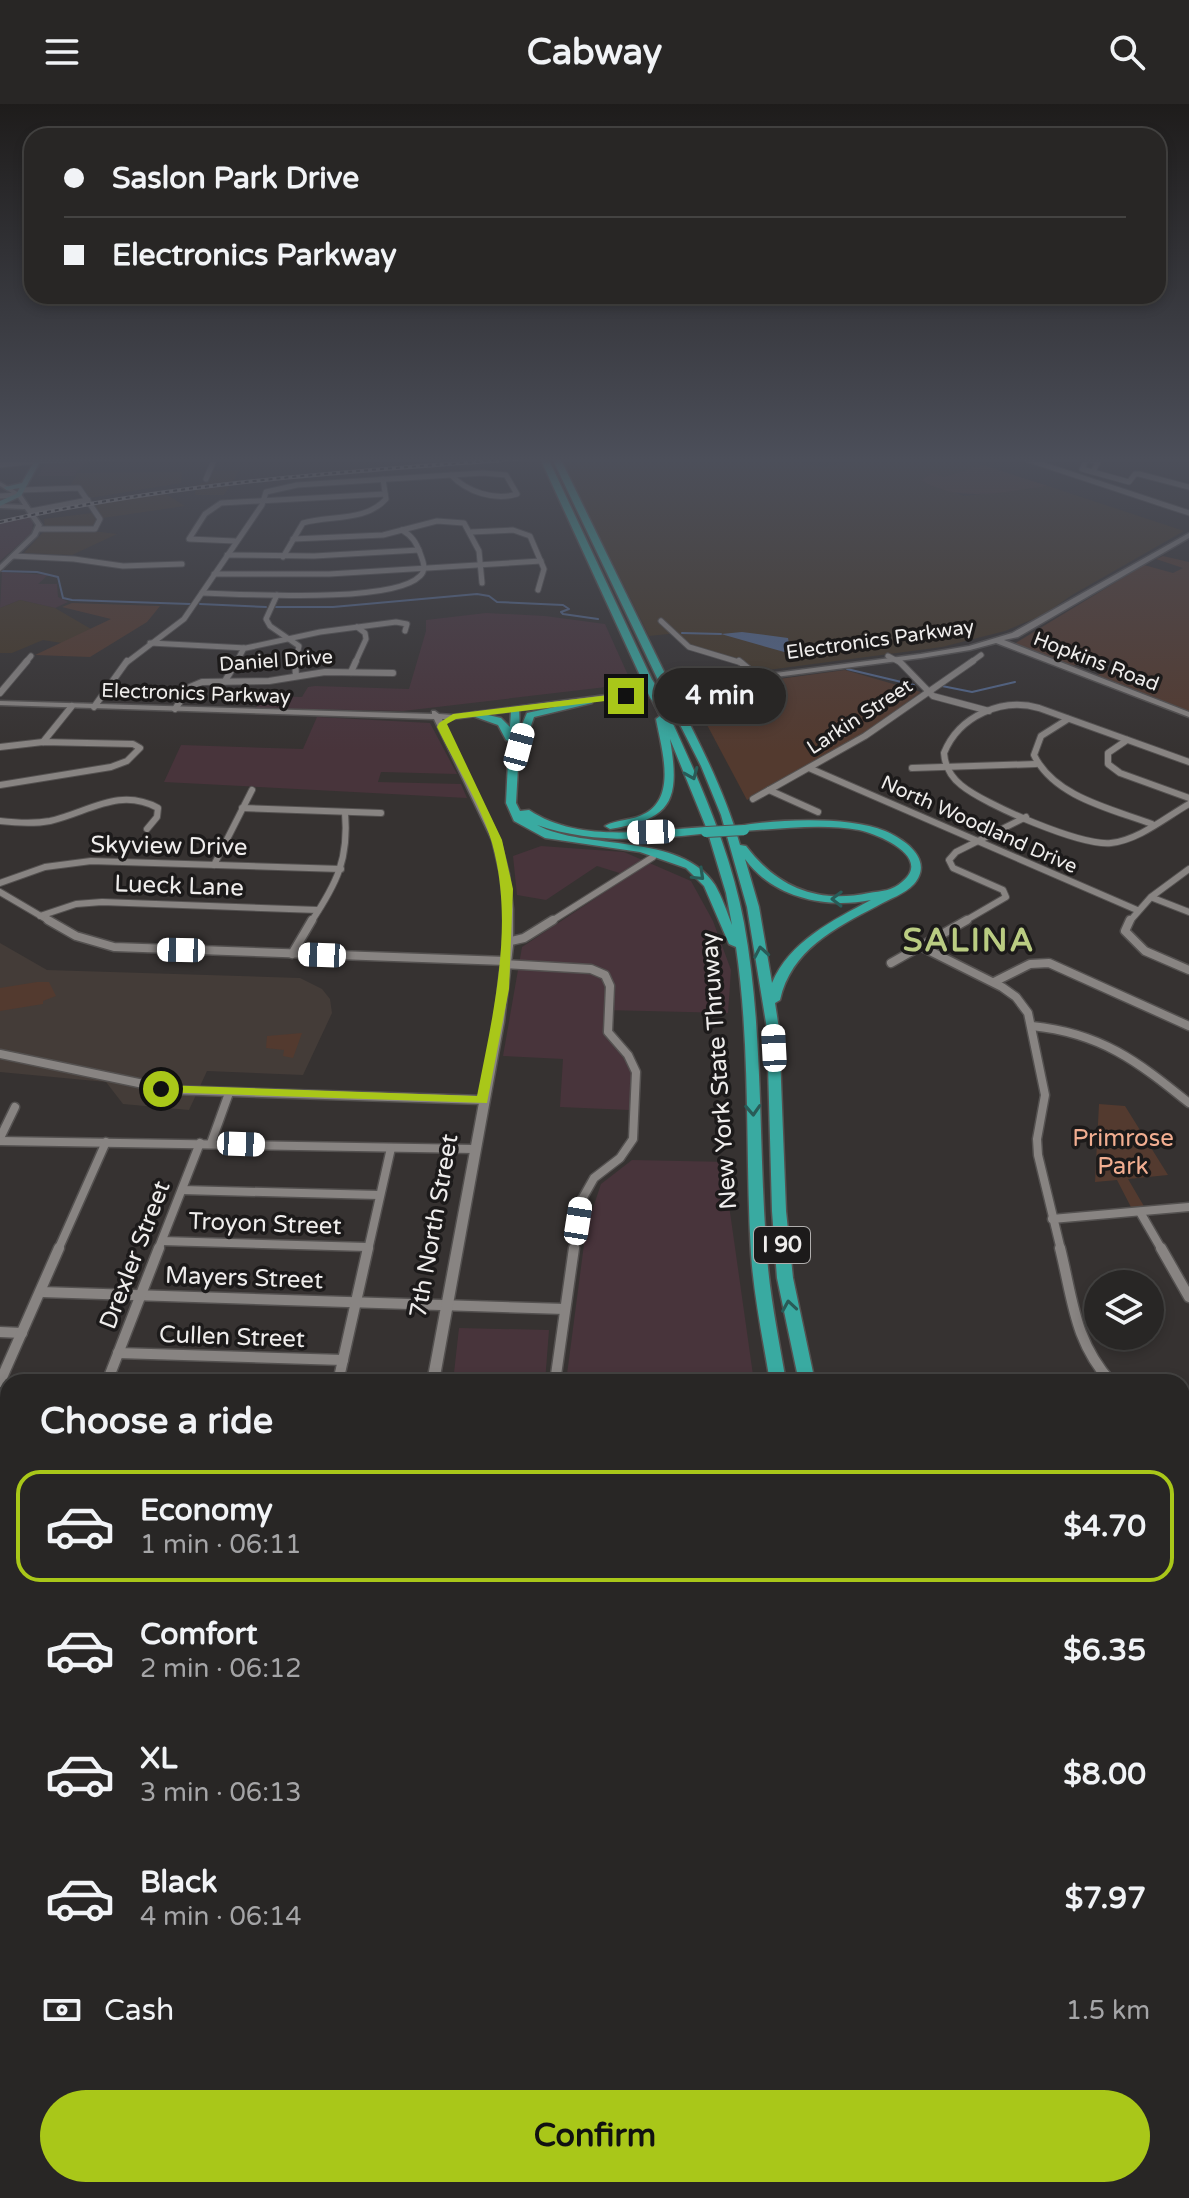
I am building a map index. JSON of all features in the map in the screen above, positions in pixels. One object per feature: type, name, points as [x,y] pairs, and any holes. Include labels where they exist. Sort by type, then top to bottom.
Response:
[{"type":"highway","name":"New York State Thruway","points":[[593,556],[694,779],[721,852],[738,921],[746,982],[759,1258],[777,1374]]},
{"type":"highway","name":"New York State Thruway","points":[[600,556],[740,830],[773,1029],[779,1211],[785,1278],[805,1374]]},
{"type":"highway","points":[[517,782],[525,805],[553,821],[598,827],[633,823],[651,816],[662,809],[670,792],[657,700]]},
{"type":"highway","points":[[516,747],[530,715],[589,701]]},
{"type":"highway","points":[[517,708],[513,811],[525,825],[536,831],[565,839],[655,851],[682,861],[700,873],[728,923],[746,982]]},
{"type":"highway","points":[[475,715],[505,724],[516,747],[521,808],[533,819],[558,828],[623,834],[829,826],[866,831],[900,847],[911,859],[912,870],[899,886],[880,894],[838,899],[811,897],[768,880],[750,861],[740,830]]},
{"type":"highway","points":[[513,797],[518,810],[528,819],[561,831],[609,836],[706,831]]},
{"type":"highway","points":[[740,830],[829,824],[857,827],[901,843],[917,862],[916,873],[906,885],[810,942],[787,961],[775,987],[773,1029]]},
{"type":"main road","points":[[0,569],[14,556]]},
{"type":"main road","points":[[995,640],[1032,625],[1154,556]]},
{"type":"main road","name":"Electronics Parkway","points":[[436,715],[475,715],[612,693],[847,666],[995,640]]},
{"type":"main road","name":"Electronics Parkway","points":[[0,703],[436,715],[589,701],[894,657],[956,651],[995,640]]},
{"type":"main road","name":"Hopkins Road","points":[[995,640],[1189,715]]},
{"type":"main road","points":[[442,727],[443,723],[458,716],[517,708]]},
{"type":"main road","name":"7th North Street","points":[[434,1374],[506,962],[508,889],[503,858],[436,715]]},
{"type":"street","points":[[14,556],[74,559],[123,566],[182,564]]},
{"type":"street","points":[[94,707],[129,658],[178,626],[227,556]]},
{"type":"street","points":[[247,556],[308,556]]},
{"type":"street","points":[[421,556],[425,568]]},
{"type":"street","points":[[479,556],[485,573],[482,583]]},
{"type":"street","points":[[538,556],[544,576],[538,590]]},
{"type":"street","points":[[214,574],[311,575],[541,561]]},
{"type":"street","points":[[202,593],[277,595],[398,588],[417,581],[425,568]]},
{"type":"street","points":[[277,595],[267,623],[299,646],[294,666],[296,676]]},
{"type":"street","points":[[661,621],[689,647],[740,661],[759,676]]},
{"type":"street","points":[[149,643],[244,648],[400,622],[407,624],[405,631]]},
{"type":"street","points":[[351,672],[366,639],[365,633],[357,627]]},
{"type":"street","points":[[225,681],[244,648]]},
{"type":"street","name":"Larkin Street","points":[[753,799],[865,736],[981,655]]},
{"type":"street","points":[[0,693],[31,656]]},
{"type":"street","points":[[894,657],[928,693],[989,711]]},
{"type":"street","name":"Daniel Drive","points":[[175,709],[190,687],[202,682],[261,682],[351,672],[393,673]]},
{"type":"street","points":[[1189,762],[1026,704],[1000,706],[989,711],[953,737],[944,753],[946,767],[967,790],[1089,841],[1107,844],[1120,841],[1189,801]]},
{"type":"street","points":[[43,742],[72,706]]},
{"type":"street","points":[[1068,719],[1037,741],[1034,753],[1036,764],[1048,778],[1068,791],[1152,824]]},
{"type":"street","points":[[1127,740],[1108,753],[1108,764],[1128,776],[1189,801]]},
{"type":"street","points":[[0,747],[43,742],[140,746],[127,761],[111,767],[0,785]]},
{"type":"street","points":[[912,768],[1036,764]]},
{"type":"street","name":"North Woodland Drive","points":[[809,768],[1137,910]]},
{"type":"street","points":[[214,865],[252,790]]},
{"type":"street","points":[[769,790],[818,812]]},
{"type":"street","points":[[0,821],[49,821],[99,803],[126,798],[142,800],[158,808],[157,817],[147,829]]},
{"type":"street","points":[[242,808],[381,813]]},
{"type":"street","points":[[292,954],[331,892],[341,869],[346,855],[345,812]]},
{"type":"street","points":[[891,963],[1007,895],[949,865],[951,856],[1026,817]]},
{"type":"street","points":[[507,942],[524,938],[653,857]]},
{"type":"street","name":"Skyview Drive","points":[[0,883],[45,867],[73,862],[341,869]]},
{"type":"street","points":[[1189,869],[1172,879],[1126,924],[1128,938],[1144,950],[1189,970]]},
{"type":"street","points":[[0,892],[90,942],[114,947],[506,962],[591,969],[605,975],[610,986],[608,1032],[628,1055],[636,1072],[633,1139],[620,1158],[594,1178],[581,1201],[556,1374]]},
{"type":"street","points":[[1153,898],[1189,912]]},
{"type":"street","name":"Lueck Lane","points":[[40,916],[76,904],[102,902],[318,910]]},
{"type":"street","points":[[918,945],[994,982],[1023,1005],[1032,1026],[1045,1095],[1037,1139],[1052,1219],[1083,1344],[1104,1374]]},
{"type":"street","points":[[994,982],[1030,964],[1049,963],[1189,1026]]},
{"type":"street","points":[[1032,1026],[1075,1030],[1112,1045],[1189,1103]]},
{"type":"street","points":[[0,1054],[155,1088],[483,1100]]},
{"type":"street","name":"Drexler Street","points":[[110,1374],[182,1190],[229,1093]]},
{"type":"street","points":[[15,1107],[0,1139],[474,1149]]},
{"type":"street","points":[[4,1374],[106,1142]]},
{"type":"street","points":[[340,1374],[391,1148]]},
{"type":"street","points":[[182,1190],[379,1195]]},
{"type":"street","points":[[1052,1219],[1189,1207]]},
{"type":"street","points":[[1140,1212],[1189,1297]]},
{"type":"street","name":"Troyon Street","points":[[162,1241],[367,1247]]},
{"type":"street","name":"Mayers Street","points":[[41,1292],[565,1309]]},
{"type":"street","points":[[0,1332],[22,1333]]},
{"type":"street","name":"Cullen Street","points":[[118,1353],[343,1360]]},
{"type":"shaded area","points":[[609,556],[1141,556],[1043,615],[1005,631],[942,647],[760,671],[739,659],[691,646],[678,633],[649,636]]},
{"type":"shaded area","points":[[2,572],[48,575],[38,584],[57,584],[58,597],[68,602],[55,608],[20,600],[0,608]]},
{"type":"shaded area","points":[[20,600],[55,608],[91,629],[62,643],[43,640],[12,653],[0,653],[0,608]]},
{"type":"shaded area","points":[[486,613],[545,616],[605,624],[632,684],[403,711],[256,708],[262,696],[302,697],[308,687],[315,686],[409,689],[426,631],[426,620]]},
{"type":"shaded area","points":[[317,717],[430,723],[457,774],[381,772],[378,782],[461,784],[467,798],[164,782],[181,745],[303,749]]},
{"type":"shaded area","points":[[541,846],[624,852],[691,881],[713,921],[731,970],[728,1013],[605,1010],[603,1026],[607,1039],[625,1056],[633,1072],[629,1110],[560,1107],[563,1059],[503,1056],[522,947],[629,876],[597,866],[546,900],[517,895],[513,856]]},
{"type":"shaded area","points":[[0,943],[47,970],[300,978],[322,989],[330,999],[332,1013],[303,1075],[207,1071],[189,1110],[123,1104],[106,1082],[0,1072]]},
{"type":"shaded area","points":[[632,1160],[730,1162],[728,1198],[753,1374],[567,1374],[586,1229],[601,1184]]},
{"type":"shaded area","points":[[459,1328],[549,1330],[546,1374],[454,1374]]},
{"type":"green space","points":[[1163,556],[1189,562],[1189,711],[1097,675],[1121,665],[1099,656],[1073,666],[1014,644],[1144,565],[1173,573],[1183,568],[1156,559]]},
{"type":"green space","points":[[72,603],[160,606],[147,622],[90,657],[35,655],[111,619],[62,607]]},
{"type":"green space","points":[[845,670],[921,692],[866,733],[747,800],[689,691]]},
{"type":"green space","points":[[49,982],[56,996],[43,1001],[43,1004],[0,1011],[0,988]]},
{"type":"green space","points":[[302,1033],[293,1058],[283,1056],[284,1050],[266,1048],[267,1036]]},
{"type":"green space","name":"Primrose Park","points":[[1099,1104],[1125,1106],[1168,1175],[1128,1179],[1145,1208],[1132,1209],[1117,1180],[1095,1182]]},
{"type":"water","points":[[742,632],[788,638],[789,644],[803,654],[795,655],[721,634]]},
{"type":"waterway","points":[[0,571],[37,572],[58,577],[63,598],[72,600],[190,604]]},
{"type":"waterway","points":[[276,607],[333,607],[477,594],[489,596],[497,602],[563,605],[569,609],[561,612],[563,614],[598,619]]},
{"type":"waterway","points":[[200,604],[266,607]]},
{"type":"waterway","points":[[682,633],[721,634]]},
{"type":"waterway","points":[[847,669],[914,685]]},
{"type":"waterway","points":[[942,686],[972,692],[1015,682]]},
{"type":"district","name":"SALINA","points":[[969,941]]},
{"type":"route","points":[[161,1089],[439,1101],[483,1100],[504,989],[508,889],[503,858],[496,840],[442,727],[443,723],[453,717],[626,696]]}]
